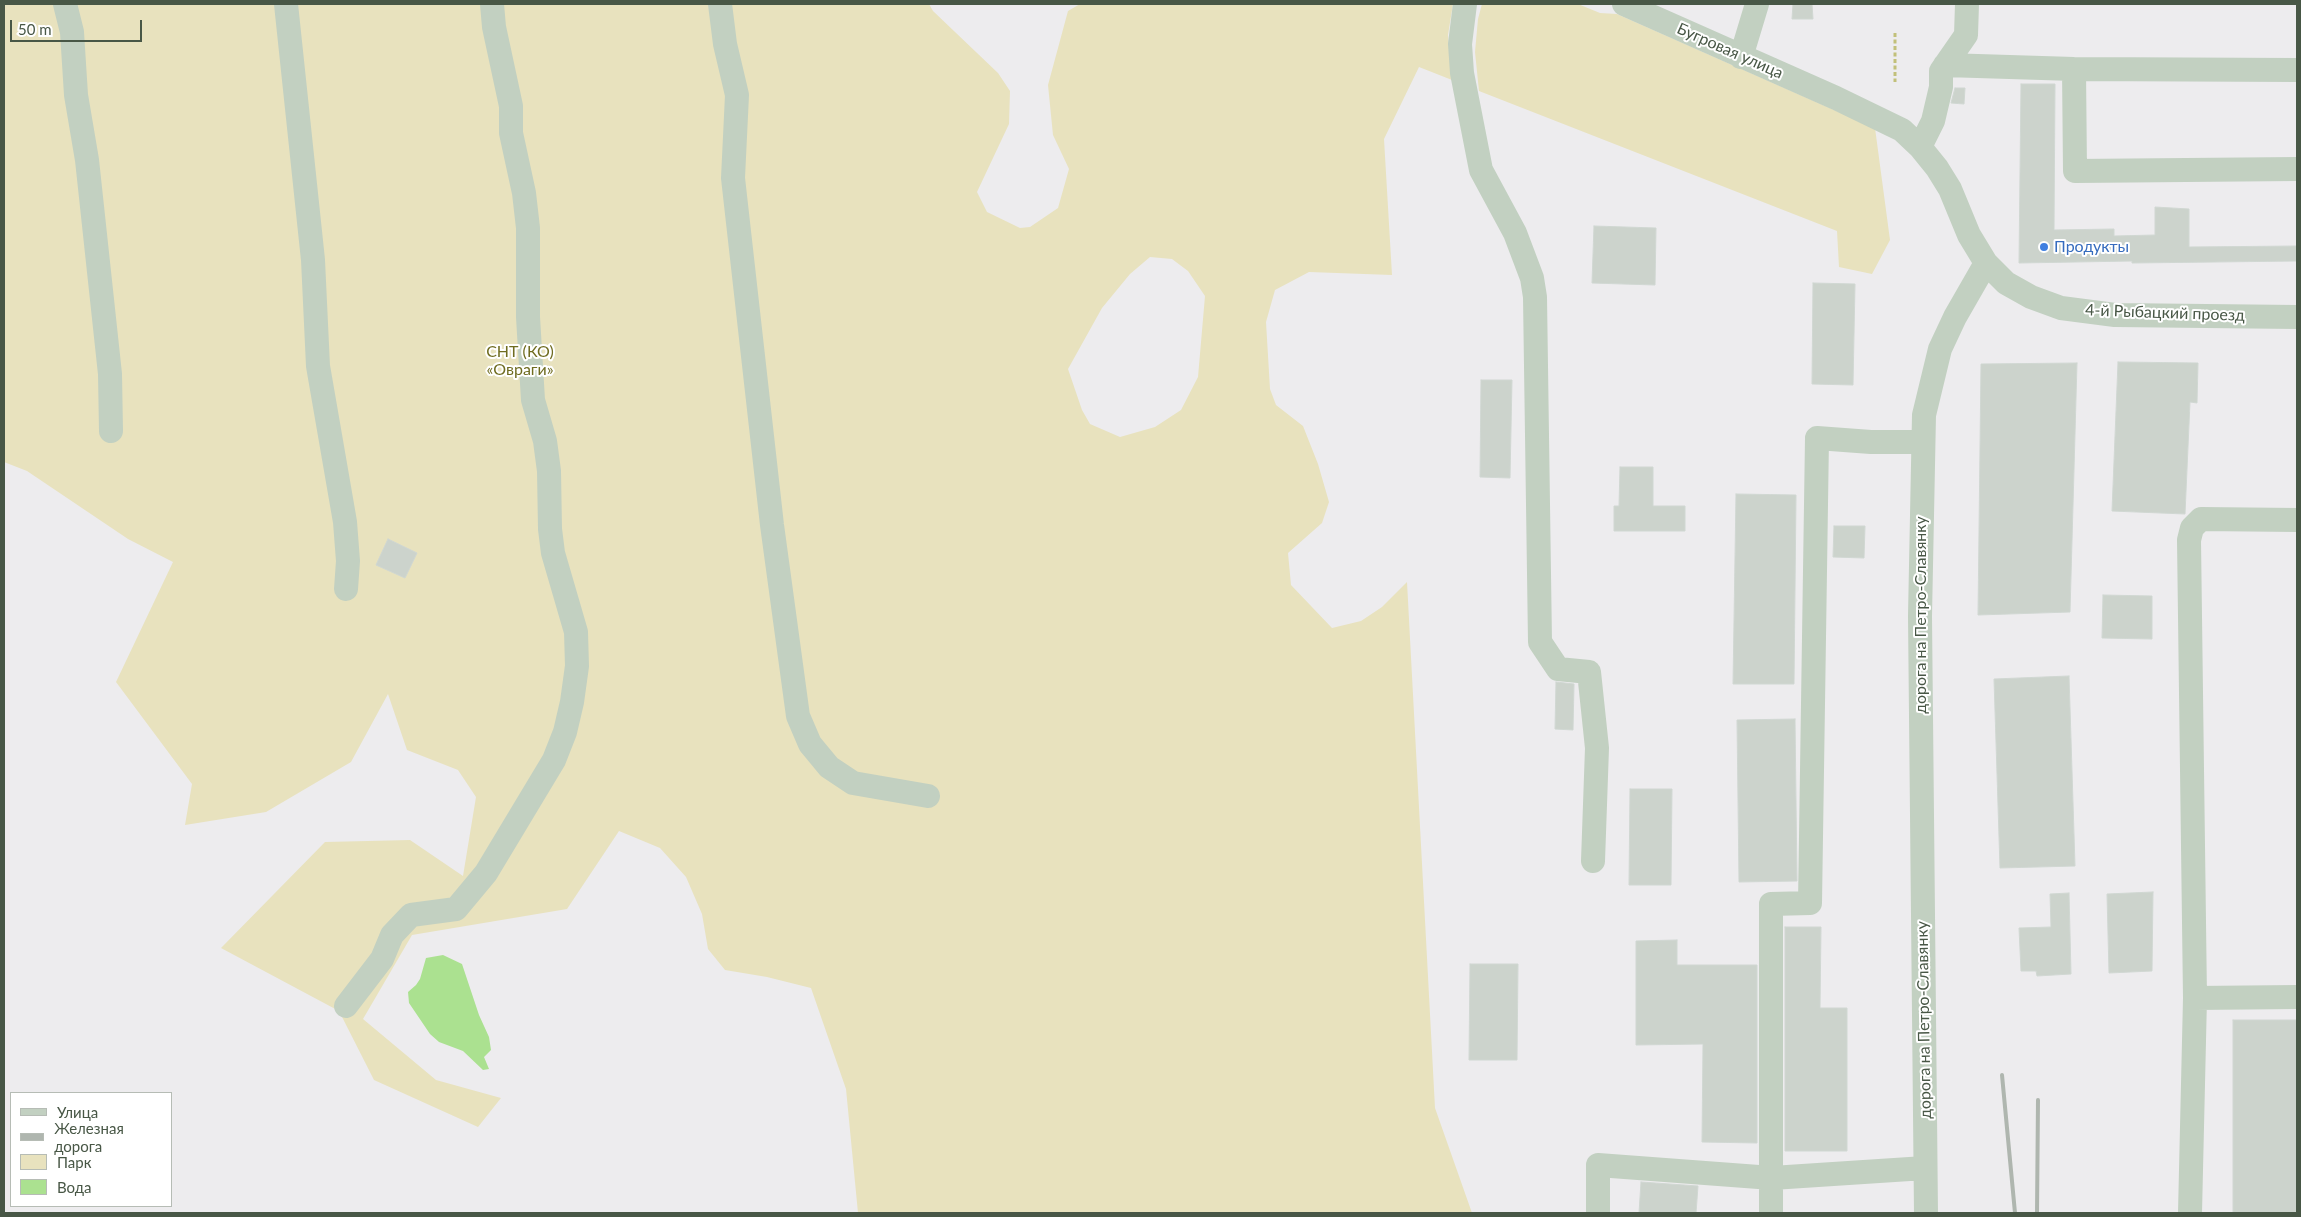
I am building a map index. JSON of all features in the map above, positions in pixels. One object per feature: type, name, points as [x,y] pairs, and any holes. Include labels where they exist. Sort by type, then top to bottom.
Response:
[{"type":"street","points":[[65,4],[72,32],[76,95],[87,160],[110,374],[111,431]]},
{"type":"street","points":[[286,4],[313,260],[318,366],[345,522],[348,561],[346,589]]},
{"type":"street","points":[[346,1006],[382,959],[392,935],[411,915],[456,909],[486,873],[554,760],[565,732],[577,666],[576,632],[554,552],[550,529],[549,471],[545,441],[533,400],[528,317],[528,228],[524,193],[511,133],[511,106],[494,27],[492,4]]},
{"type":"street","points":[[720,4],[725,44],[737,95],[733,178],[772,525],[798,716],[810,744],[829,767],[853,783],[928,796]]},
{"type":"street","points":[[1465,4],[1460,44],[1462,73],[1481,170],[1515,232],[1532,278],[1535,297],[1540,642],[1558,669],[1589,672],[1597,748],[1593,861]]},
{"type":"street","name":"Бугровая улица","points":[[1624,4],[1882,118],[1902,130],[1920,146]]},
{"type":"street","points":[[1742,57],[1757,4]]},
{"type":"street","points":[[1967,4],[1966,35],[1941,71],[1941,87],[1933,121],[1920,146],[1950,189],[1969,235],[1986,263]]},
{"type":"street","points":[[1945,65],[2074,69],[2297,70]]},
{"type":"street","points":[[2074,69],[2075,171],[2297,169]]},
{"type":"street","name":"4-й Рыбацкий проезд","points":[[1986,263],[2006,283],[2031,297],[2061,308],[2115,315],[2297,317]]},
{"type":"street","name":"дорога на Петро-Славянку","points":[[1926,1213],[1920,616],[1924,415],[1940,349],[1955,317],[1986,263]]},
{"type":"street","points":[[1770,1213],[1772,1178],[1770,904],[1810,903],[1817,438],[1871,442],[1923,442]]},
{"type":"street","points":[[2190,1213],[2194,998],[2189,540],[2192,528],[2201,519],[2297,520]]},
{"type":"street","points":[[2194,998],[2297,998]]},
{"type":"street","points":[[1598,1213],[1598,1165],[1772,1178],[1925,1168]]},
{"type":"path","points":[[1895,33],[1896,82]]},
{"type":"green space","name":"СНТ (КО) «Овраги»","points":[[4,4],[929,4],[933,11],[998,73],[1010,91],[1009,124],[977,192],[987,212],[1020,228],[1030,227],[1058,208],[1069,169],[1053,135],[1048,85],[1068,11],[1080,4],[1453,4],[1448,35],[1452,80],[1419,67],[1384,139],[1392,275],[1309,272],[1275,290],[1266,322],[1270,389],[1276,405],[1303,426],[1318,464],[1329,502],[1322,523],[1288,553],[1291,585],[1332,628],[1361,621],[1382,607],[1407,582],[1435,1108],[1472,1213],[858,1213],[846,1089],[811,988],[767,977],[725,970],[708,949],[702,914],[686,877],[660,848],[619,831],[567,909],[412,935],[363,1019],[436,1080],[501,1098],[478,1127],[374,1080],[339,1011],[221,948],[325,842],[410,840],[463,876],[476,797],[458,770],[407,750],[388,694],[351,762],[266,812],[185,825],[192,784],[116,682],[173,562],[128,539],[27,471],[4,462]],"holes":[[[1150,257],[1172,259],[1188,271],[1205,296],[1198,377],[1181,410],[1155,427],[1120,437],[1090,424],[1082,410],[1068,369],[1102,308],[1130,274]]]},
{"type":"green space","points":[[1482,4],[1578,4],[1600,13],[1617,14],[1875,128],[1890,240],[1872,274],[1839,267],[1837,231],[1479,91],[1475,52],[1478,19]]},
{"type":"water","points":[[443,955],[462,964],[479,1015],[489,1037],[491,1050],[484,1057],[489,1069],[483,1070],[463,1051],[439,1042],[430,1034],[409,1003],[408,992],[420,979],[426,958]]},
{"type":"building","points":[[1793,4],[1812,4],[1813,19],[1792,19]]},
{"type":"building","points":[[2021,84],[2055,84],[2054,230],[2114,229],[2114,236],[2155,235],[2155,207],[2189,209],[2189,247],[2297,246],[2297,261],[2019,263]]},
{"type":"building","points":[[1955,88],[1965,88],[1964,104],[1951,103]]},
{"type":"building","points":[[1594,226],[1656,228],[1655,285],[1592,283]]},
{"type":"building","points":[[1813,283],[1855,284],[1853,385],[1812,384]]},
{"type":"building","points":[[2118,362],[2198,363],[2197,403],[2190,402],[2185,514],[2112,511]]},
{"type":"building","points":[[2077,363],[2070,612],[1978,615],[1981,364]]},
{"type":"building","points":[[1481,380],[1512,380],[1510,478],[1480,477]]},
{"type":"building","points":[[1620,467],[1653,467],[1653,506],[1685,506],[1685,531],[1614,531],[1614,506],[1619,506]]},
{"type":"building","points":[[1736,494],[1796,495],[1794,684],[1733,684]]},
{"type":"building","points":[[1834,526],[1865,526],[1864,558],[1833,557]]},
{"type":"building","points":[[388,539],[417,553],[405,578],[376,565]]},
{"type":"building","points":[[2103,595],[2152,596],[2152,639],[2102,638]]},
{"type":"building","points":[[2069,676],[2075,866],[2000,868],[1994,679]]},
{"type":"building","points":[[1556,682],[1574,684],[1573,730],[1555,729]]},
{"type":"building","points":[[1795,719],[1797,881],[1739,882],[1737,720]]},
{"type":"building","points":[[1630,789],[1672,789],[1671,885],[1629,885]]},
{"type":"building","points":[[2153,892],[2152,971],[2109,973],[2107,894]]},
{"type":"building","points":[[2069,893],[2071,974],[2037,976],[2036,971],[2021,971],[2019,928],[2051,927],[2050,894]]},
{"type":"building","points":[[1785,927],[1821,927],[1820,1008],[1847,1008],[1847,1151],[1785,1151]]},
{"type":"building","points":[[1677,940],[1677,965],[1757,965],[1757,1143],[1702,1142],[1703,1044],[1636,1045],[1636,941]]},
{"type":"building","points":[[1470,964],[1518,964],[1517,1060],[1469,1060]]},
{"type":"building","points":[[2233,1020],[2297,1020],[2297,1213],[2233,1213]]},
{"type":"building","points":[[1641,1182],[1698,1186],[1696,1213],[1639,1213]]},
{"type":"railway","points":[[2002,1075],[2015,1213]]},
{"type":"railway","points":[[2037,1213],[2038,1100]]},
{"type":"place","name":"Продукты","points":[[2044,247]]}]
